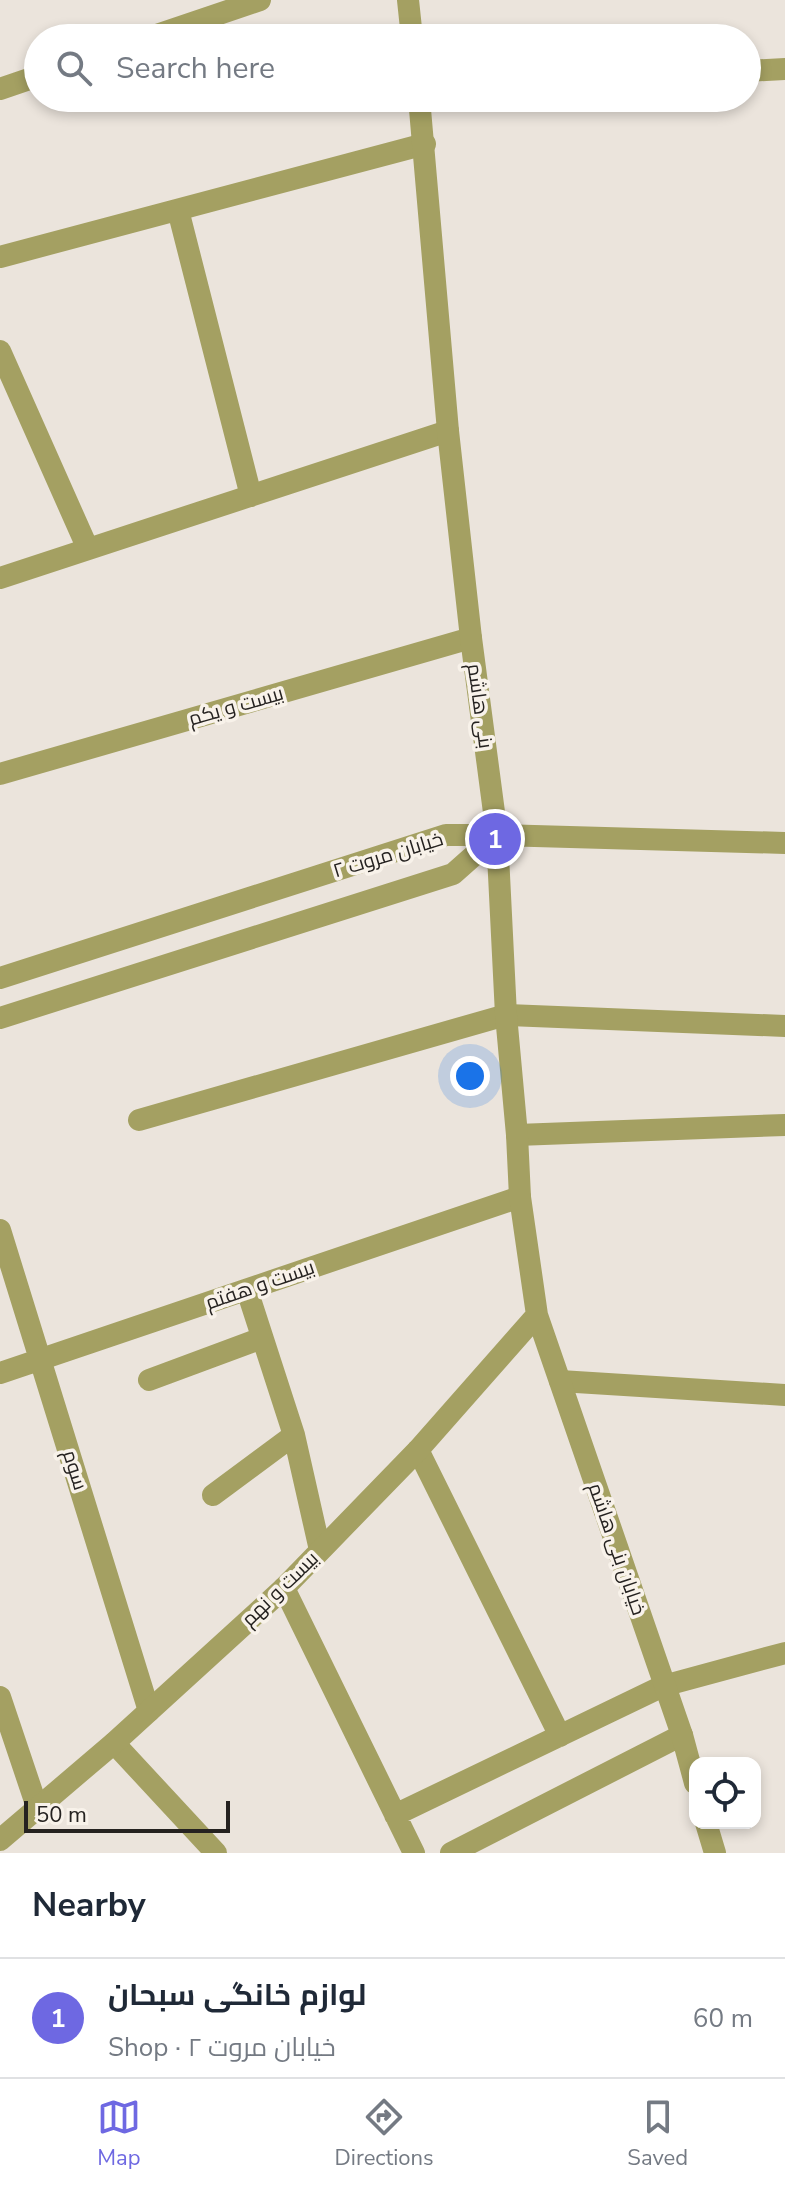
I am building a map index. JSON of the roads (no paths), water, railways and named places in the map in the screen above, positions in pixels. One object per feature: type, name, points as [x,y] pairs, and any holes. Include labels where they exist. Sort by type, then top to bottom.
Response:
[{"type":"street","points":[[189,24],[260,0]]},
{"type":"street","points":[[408,0],[411,24]]},
{"type":"street","points":[[761,70],[785,69]]},
{"type":"street","points":[[0,89],[24,81]]},
{"type":"street","name":"بنی هاشم","points":[[421,112],[448,431],[497,835],[506,1015],[520,1197],[537,1315]]},
{"type":"street","points":[[0,257],[425,144]]},
{"type":"street","points":[[178,210],[251,496]]},
{"type":"street","points":[[0,351],[88,549]]},
{"type":"street","points":[[0,578],[448,431]]},
{"type":"street","name":"بیست و یکم","points":[[0,774],[471,638]]},
{"type":"street","name":"خیابان مروت ۲","points":[[0,978],[446,835],[497,835]]},
{"type":"street","points":[[497,835],[785,843]]},
{"type":"street","name":"خیابان مروت ۲","points":[[0,1018],[453,874],[497,835]]},
{"type":"street","points":[[139,1120],[506,1015],[785,1026]]},
{"type":"street","points":[[517,1135],[785,1125]]},
{"type":"street","name":"بیست و هفتم","points":[[0,1373],[520,1197]]},
{"type":"street","name":"سوم","points":[[0,1230],[149,1711]]},
{"type":"street","points":[[247,1290],[294,1435],[320,1550]]},
{"type":"street","name":"خیابان بنی هاشم","points":[[537,1315],[689,1761]]},
{"type":"street","name":"بیست و نهم","points":[[0,1840],[114,1743],[284,1588],[418,1450],[537,1315]]},
{"type":"street","points":[[149,1380],[262,1338]]},
{"type":"street","points":[[560,1381],[785,1395]]},
{"type":"street","points":[[213,1495],[294,1435]]},
{"type":"street","points":[[418,1450],[560,1736]]},
{"type":"street","points":[[284,1588],[414,1853]]},
{"type":"street","points":[[395,1815],[663,1686],[785,1653]]},
{"type":"street","points":[[0,1697],[37,1807]]},
{"type":"street","points":[[451,1853],[682,1735]]},
{"type":"street","points":[[114,1743],[216,1853]]},
{"type":"street","points":[[708,1829],[715,1853]]},
{"type":"place","name":"لوازم خانگی سبحان","points":[[495,839]]}]
